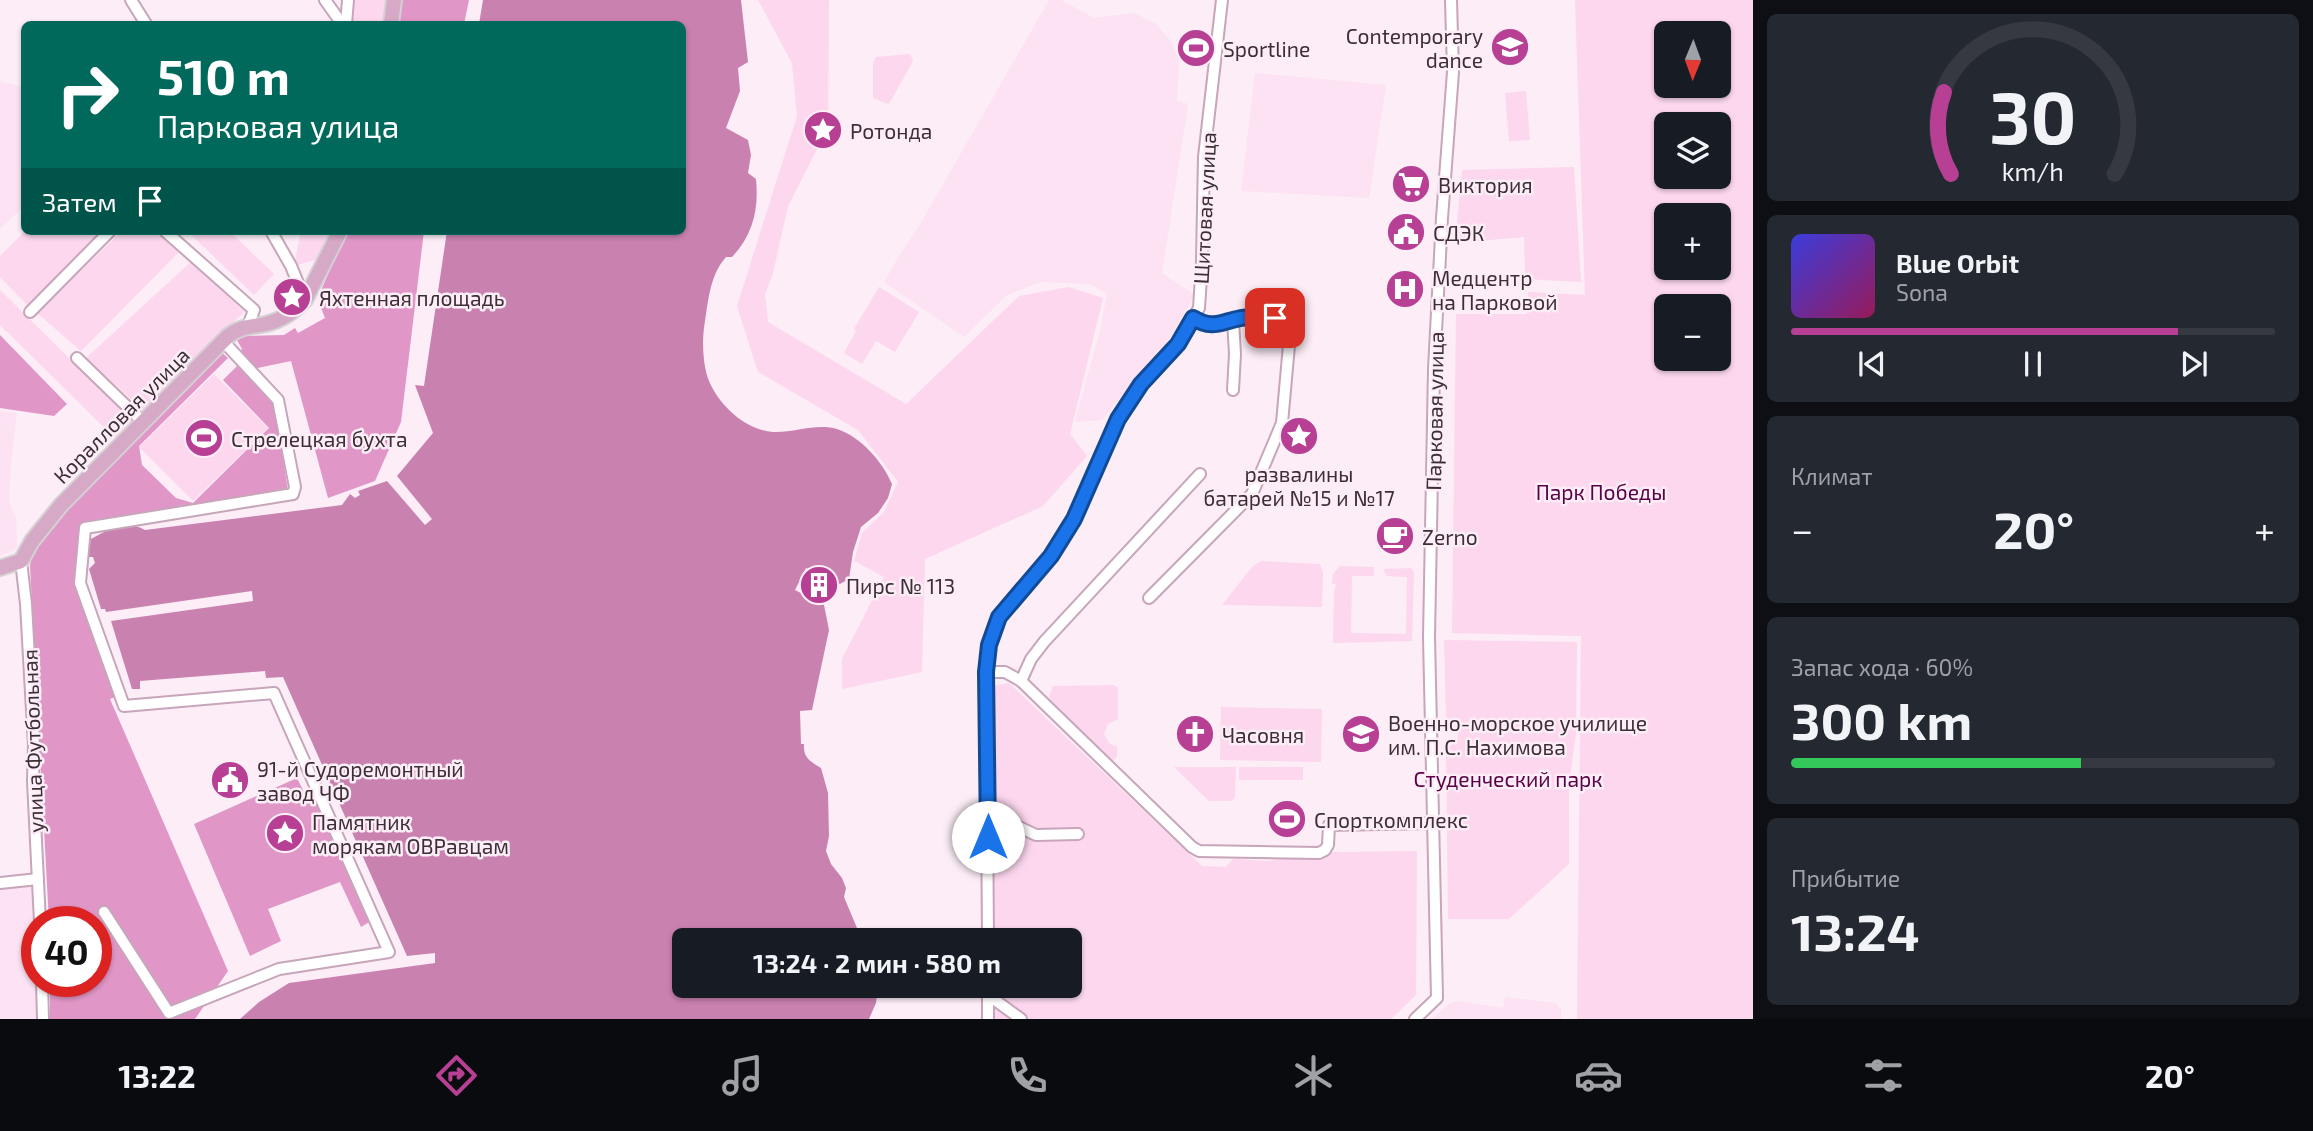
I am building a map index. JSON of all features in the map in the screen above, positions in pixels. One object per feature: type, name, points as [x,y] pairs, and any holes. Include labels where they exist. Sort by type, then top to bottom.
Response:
[{"type":"main road","points":[[391,21],[394,0]]},
{"type":"main road","points":[[302,304],[338,235]]},
{"type":"main road","name":"Коралловая улица","points":[[21,561],[32,541],[61,505],[223,341],[238,329],[275,321],[302,304]]},
{"type":"main road","points":[[0,568],[21,561]]},
{"type":"street","points":[[131,0],[144,21]]},
{"type":"street","points":[[324,0],[342,21]]},
{"type":"street","points":[[344,21],[348,0]]},
{"type":"street","name":"Щитовая улица","points":[[988,928],[986,672],[989,645],[999,617],[1051,556],[1074,519],[1118,419],[1141,384],[1178,344],[1199,308],[1204,157],[1222,0]]},
{"type":"street","name":"Парковая улица","points":[[1415,1019],[1437,998],[1429,637],[1434,369],[1442,218],[1454,72],[1451,0]]},
{"type":"street","points":[[30,313],[106,235]]},
{"type":"street","points":[[169,235],[254,311],[248,326]]},
{"type":"street","points":[[273,235],[291,266],[302,304]]},
{"type":"street","points":[[1149,598],[1252,494],[1282,424],[1291,323],[1284,319],[1251,317],[1205,325],[1193,318]]},
{"type":"street","points":[[1233,320],[1233,390]]},
{"type":"street","points":[[112,924],[169,1013],[279,969],[389,952],[274,693],[124,706],[80,583],[85,528],[293,494],[295,487],[278,400],[223,341]]},
{"type":"street","points":[[77,358],[143,422]]},
{"type":"street","points":[[1021,681],[1031,659],[1044,642],[1200,474]]},
{"type":"street","name":"улица Футбольная","points":[[21,561],[34,747],[33,781],[39,906]]},
{"type":"street","points":[[986,672],[1004,672],[1021,681],[1154,812],[1199,851],[1319,853],[1328,845],[1329,825],[1433,823]]},
{"type":"street","points":[[987,812],[1036,835],[1078,834]]},
{"type":"street","points":[[0,883],[38,879]]},
{"type":"street","points":[[42,997],[43,1019]]},
{"type":"street","points":[[988,998],[988,1019]]},
{"type":"street","points":[[997,998],[1021,1019]]},
{"type":"shaded area","points":[[401,0],[469,0],[465,21],[398,21]]},
{"type":"shaded area","points":[[483,0],[741,0],[748,62],[738,68],[740,91],[726,128],[748,140],[751,155],[748,173],[756,179],[756,201],[750,231],[732,257],[726,257],[720,265],[713,281],[703,334],[707,375],[713,390],[726,407],[753,427],[773,432],[821,427],[837,429],[870,451],[892,484],[888,498],[878,513],[861,527],[853,552],[849,579],[840,584],[806,568],[795,590],[824,605],[829,630],[812,710],[800,711],[801,744],[804,744],[808,759],[821,768],[828,793],[829,836],[826,851],[831,864],[842,878],[846,888],[844,897],[857,928],[672,928],[672,998],[877,998],[869,1019],[240,1019],[259,1002],[289,983],[435,963],[435,953],[407,956],[283,677],[266,678],[265,671],[140,681],[140,689],[132,689],[111,621],[253,601],[252,591],[106,612],[101,609],[89,569],[95,563],[93,557],[88,557],[91,539],[124,525],[145,530],[342,505],[350,494],[355,498],[360,495],[358,491],[387,481],[425,525],[432,519],[397,476],[433,433],[415,385],[424,386],[446,235],[686,235],[686,21],[480,21]]},
{"type":"shaded area","points":[[1049,0],[1061,0],[1094,18],[1134,13],[1156,24],[1170,40],[1179,59],[1177,101],[1188,104],[1162,273],[1195,295],[1165,345],[1102,420],[1075,422],[1100,331],[1107,294],[1090,284],[1041,282],[1007,295],[964,337],[884,282]]},
{"type":"shaded area","points":[[1255,73],[1386,85],[1369,198],[1241,191]]},
{"type":"shaded area","points":[[0,81],[21,87],[21,210],[0,228]]},
{"type":"shaded area","points":[[345,235],[424,235],[401,422],[375,481],[328,498],[291,361],[253,369],[239,354],[242,349],[237,340],[243,336],[284,335],[295,328],[298,333],[325,318],[319,303],[322,288]]},
{"type":"shaded area","points":[[0,335],[67,404],[54,416],[0,408]]},
{"type":"shaded area","points":[[220,351],[228,358],[139,446],[142,465],[176,498],[193,503],[269,428],[223,380],[237,366],[275,406],[288,491],[80,533],[81,574],[124,694],[110,699],[228,971],[195,1019],[50,1019],[50,997],[112,997],[112,906],[48,906],[30,566],[33,545],[61,510]]},
{"type":"shaded area","points":[[0,411],[17,413],[9,503],[16,517],[17,548],[0,556]]},
{"type":"shaded area","points":[[297,778],[304,792],[314,789],[371,921],[361,927],[340,882],[268,909],[281,941],[250,956],[194,824]]},
{"type":"shaded area","points":[[39,886],[39,906],[21,906],[21,997],[44,997],[45,1019],[0,1019],[0,887]]},
{"type":"shaded area","points":[[1505,997],[1555,1003],[1561,1009],[1561,1019],[1432,1019],[1449,1004],[1458,1001],[1503,1008]]},
{"type":"green space","points":[[351,0],[388,0],[385,21],[346,21]]},
{"type":"green space","points":[[758,0],[829,0],[828,128],[788,206],[773,273],[765,295],[768,322],[906,404],[1019,296],[1069,287],[1103,298],[1070,434],[1087,456],[1043,506],[925,559],[922,672],[842,689],[842,659],[884,577],[854,561],[862,533],[884,512],[898,482],[858,430],[758,372],[737,306],[797,116],[792,63]]},
{"type":"green space","name":"Парк Победы","points":[[1575,0],[1753,0],[1753,1019],[1577,1019],[1581,636],[1452,633],[1456,314],[1527,314],[1528,292],[1585,295]]},
{"type":"green space","points":[[910,54],[913,61],[890,102],[888,104],[873,98],[873,64],[876,57]]},
{"type":"green space","points":[[1526,91],[1530,140],[1509,141],[1505,93]]},
{"type":"green space","points":[[1574,167],[1581,282],[1525,279],[1524,237],[1455,243],[1462,170]]},
{"type":"green space","points":[[21,235],[102,235],[30,308],[0,277],[0,256]]},
{"type":"green space","points":[[118,235],[160,235],[179,252],[81,351],[37,313]]},
{"type":"green space","points":[[191,235],[233,235],[274,274],[254,295]]},
{"type":"green space","points":[[300,235],[333,235],[319,259],[294,266]]},
{"type":"green space","points":[[192,261],[244,312],[143,410],[86,358]]},
{"type":"green space","points":[[879,287],[919,312],[895,352],[876,341],[862,364],[844,353],[856,331],[854,329]]},
{"type":"green space","points":[[0,290],[133,421],[115,438],[0,325]]},
{"type":"green space","name":"Стрелецкая бухта","points":[[214,374],[268,428],[193,501],[139,447]]},
{"type":"green space","points":[[1261,561],[1320,564],[1323,573],[1322,607],[1222,605],[1252,567]]},
{"type":"green space","points":[[1340,566],[1374,567],[1374,576],[1352,576],[1351,633],[1406,634],[1407,577],[1387,576],[1383,569],[1411,568],[1414,572],[1412,641],[1333,643],[1336,584],[1332,584],[1333,574]]},
{"type":"green space","name":"Студенческий парк","points":[[1444,640],[1577,642],[1576,734],[1569,785],[1569,864],[1509,919],[1448,919],[1446,748],[1455,743],[1458,737],[1457,726],[1446,717]]},
{"type":"green space","points":[[1009,683],[1202,866],[1226,867],[1233,859],[1267,861],[1333,852],[1417,851],[1416,995],[1391,1019],[995,1019],[994,998],[1082,998],[1082,928],[993,928],[992,686]]},
{"type":"green space","points":[[1114,685],[1118,688],[1118,719],[1108,724],[1104,734],[1110,744],[1117,747],[1117,757],[1112,761],[1106,759],[1052,703],[1049,696],[1053,686]]},
{"type":"green space","points":[[1221,707],[1322,709],[1321,762],[1220,760]]},
{"type":"green space","points":[[1174,767],[1236,767],[1235,797],[1232,801],[1209,801]]},
{"type":"green space","points":[[1239,767],[1303,767],[1303,780],[1239,780]]},
{"type":"place","name":"Contemporary dance","points":[[1510,47]]},
{"type":"place","name":"Sportline","points":[[1196,48]]},
{"type":"place","name":"Ротонда","points":[[823,130]]},
{"type":"place","name":"Виктория","points":[[1411,184]]},
{"type":"place","name":"СДЭК","points":[[1406,232]]},
{"type":"place","name":"Медцентр на Парковой","points":[[1405,289]]},
{"type":"place","name":"Яхтенная площадь","points":[[292,297]]},
{"type":"place","name":"развалины батарей №15 и №17","points":[[1299,436]]},
{"type":"place","name":"Стрелецкая бухта","points":[[204,438]]},
{"type":"place","name":"Zerno","points":[[1395,536]]},
{"type":"place","name":"Пирс № 113","points":[[819,585]]},
{"type":"place","name":"Часовня","points":[[1195,734]]},
{"type":"place","name":"Военно-морское училище им. П.С. Нахимова","points":[[1361,734]]},
{"type":"place","name":"91-й Судоремонтный завод ЧФ","points":[[230,780]]},
{"type":"place","name":"Спорткомплекс","points":[[1287,819]]},
{"type":"place","name":"Памятник морякам ОВРавцам","points":[[285,833]]},
{"type":"route","points":[[988,837],[986,672],[992,631],[999,617],[1051,556],[1074,519],[1118,419],[1141,384],[1178,344],[1193,318],[1205,325],[1221,324],[1239,318],[1275,318]]}]
